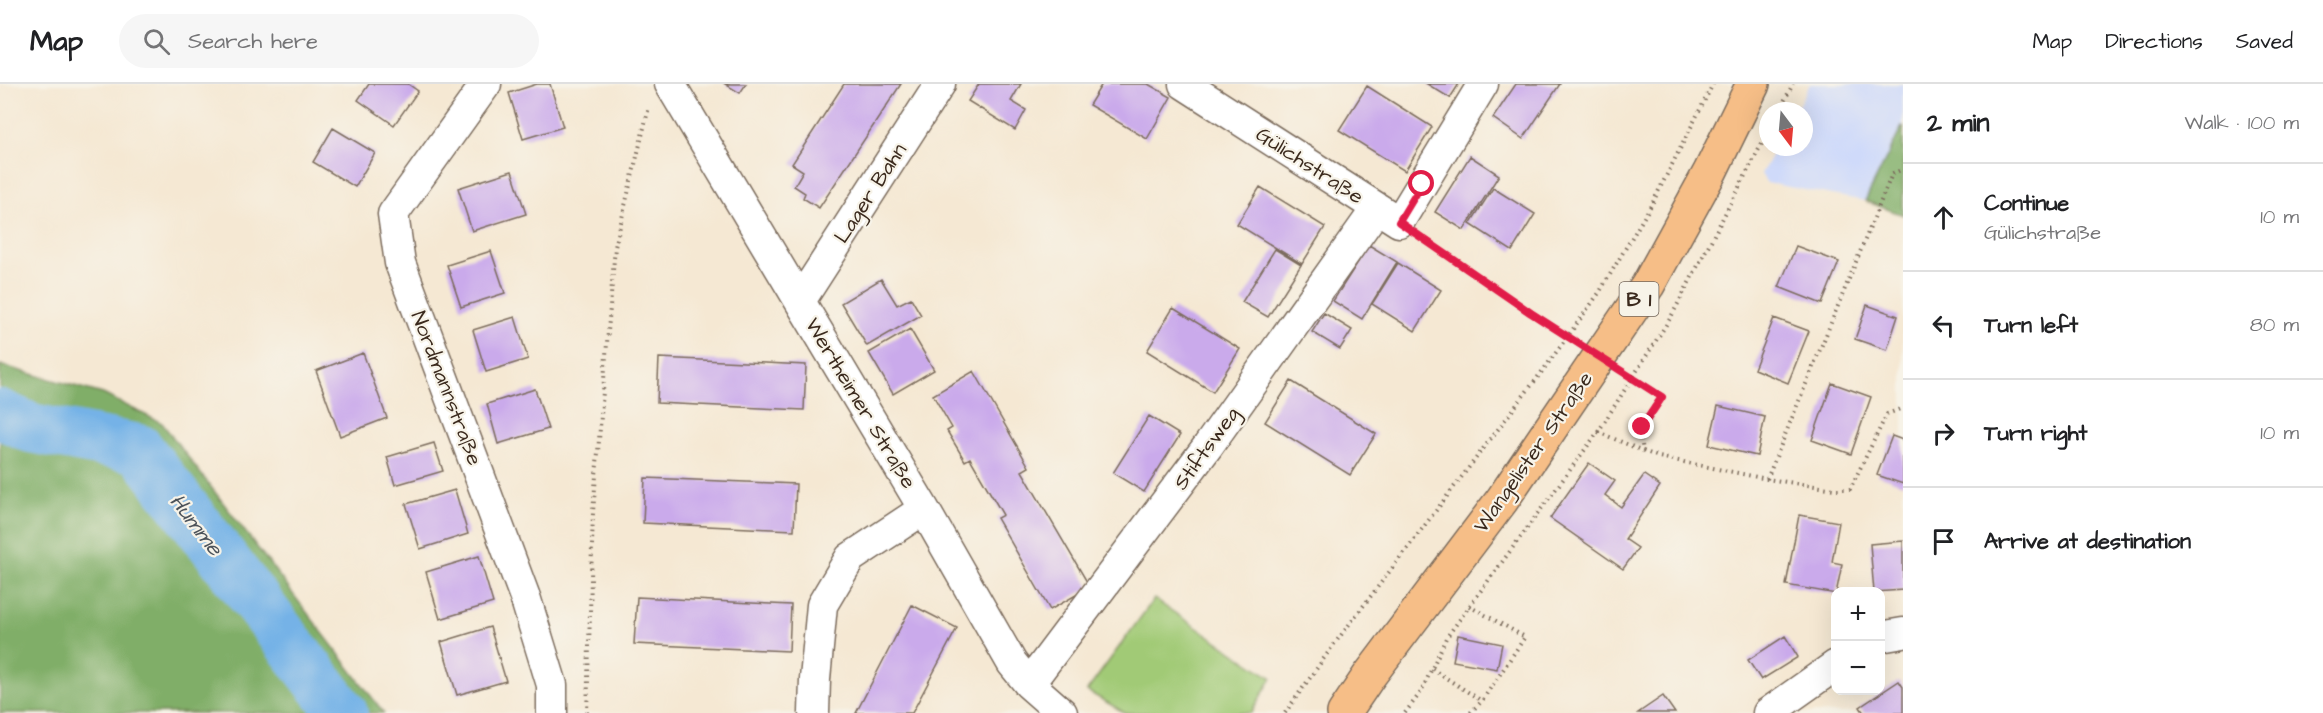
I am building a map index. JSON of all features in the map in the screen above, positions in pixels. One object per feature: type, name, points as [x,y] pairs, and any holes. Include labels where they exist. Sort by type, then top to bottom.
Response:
[{"type":"main road","name":"Wangelister Straße","points":[[1344,713],[1369,676],[1502,500],[1648,285],[1710,172],[1753,84]]},
{"type":"street","name":"Nordmannstraße","points":[[486,84],[393,214],[400,263],[526,600],[552,685],[552,713]]},
{"type":"street","name":"Lager Bahn","points":[[800,301],[940,84]]},
{"type":"street","name":"Gülichstraße","points":[[1184,84],[1388,215]]},
{"type":"street","points":[[1388,215],[1422,184],[1483,84]]},
{"type":"street","name":"Wertheimer Straße","points":[[661,90],[800,301],[924,509],[1012,663],[1029,684],[1062,713]]},
{"type":"street","name":"Stiftsweg","points":[[1029,684],[1208,446],[1388,215]]},
{"type":"street","points":[[814,713],[822,605],[850,558],[924,509]]},
{"type":"street","points":[[1885,636],[1903,633]]},
{"type":"street","points":[[1768,713],[1831,669]]},
{"type":"path","points":[[1285,713],[1332,647],[1547,365],[1599,293],[1653,202],[1713,84]]},
{"type":"path","points":[[1784,102],[1793,84]]},
{"type":"path","points":[[587,713],[593,512],[615,247],[661,90]]},
{"type":"path","points":[[1767,479],[1892,174],[1903,169]]},
{"type":"path","points":[[1388,215],[1531,313],[1662,397],[1642,427],[1640,437],[1643,451]]},
{"type":"path","points":[[1405,713],[1421,692],[1446,638],[1598,432],[1659,457],[1767,479],[1850,489],[1887,414],[1903,408]]},
{"type":"path","points":[[1468,606],[1525,637],[1482,701],[1470,713]]},
{"type":"path","points":[[1432,669],[1482,701]]},
{"type":"shaded area","points":[[1810,84],[1903,84],[1903,127],[1865,201],[1767,183],[1761,174],[1771,156],[1813,156],[1813,102],[1800,102]]},
{"type":"green space","points":[[1903,127],[1903,215],[1865,201]]},
{"type":"green space","points":[[0,365],[103,394],[162,423],[384,713],[0,713]]},
{"type":"green space","points":[[1154,599],[1272,678],[1251,713],[1125,713],[1087,691]]},
{"type":"building","points":[[369,84],[408,84],[418,91],[394,125],[358,100]]},
{"type":"building","points":[[537,84],[550,84],[563,127],[523,139],[509,93]]},
{"type":"building","points":[[725,84],[746,84],[740,93]]},
{"type":"building","points":[[844,84],[901,84],[819,208],[803,198],[805,193],[794,186],[803,171],[792,164]]},
{"type":"building","points":[[979,84],[1021,84],[1011,101],[1026,110],[1015,130],[968,101]]},
{"type":"building","points":[[1102,84],[1148,84],[1171,97],[1147,139],[1089,105]]},
{"type":"building","points":[[1427,84],[1459,84],[1450,98]]},
{"type":"building","points":[[1516,84],[1560,84],[1523,139],[1493,118]]},
{"type":"building","points":[[1367,86],[1432,127],[1405,171],[1339,130]]},
{"type":"building","points":[[333,128],[375,153],[355,187],[313,162]]},
{"type":"building","points":[[1470,156],[1499,175],[1464,230],[1435,212]]},
{"type":"building","points":[[512,171],[526,214],[472,231],[458,188]]},
{"type":"building","points":[[1260,187],[1325,227],[1302,264],[1237,224]]},
{"type":"building","points":[[1493,188],[1535,214],[1512,251],[1470,224]]},
{"type":"building","points":[[1369,245],[1397,262],[1362,319],[1333,301]]},
{"type":"building","points":[[1796,246],[1839,262],[1822,304],[1779,287]]},
{"type":"building","points":[[1275,249],[1301,265],[1268,317],[1242,302]]},
{"type":"building","points":[[491,251],[505,293],[461,307],[447,265]]},
{"type":"building","points":[[1398,263],[1441,290],[1415,331],[1372,304]]},
{"type":"building","points":[[881,279],[897,305],[911,298],[921,315],[867,346],[841,303]]},
{"type":"building","points":[[1867,305],[1898,316],[1887,350],[1855,339]]},
{"type":"building","points":[[1173,308],[1240,349],[1213,392],[1147,351]]},
{"type":"building","points":[[1324,313],[1352,330],[1340,349],[1312,332]]},
{"type":"building","points":[[515,317],[528,359],[486,372],[473,330]]},
{"type":"building","points":[[1774,318],[1809,331],[1788,383],[1754,369]]},
{"type":"building","points":[[910,329],[934,370],[893,394],[869,353]]},
{"type":"building","points":[[363,353],[387,418],[340,436],[316,371]]},
{"type":"building","points":[[659,358],[806,365],[804,410],[657,403]]},
{"type":"building","points":[[974,371],[1029,467],[1022,471],[1090,587],[1050,610],[997,518],[1003,515],[970,458],[965,461],[947,431],[952,428],[933,395]]},
{"type":"building","points":[[1291,381],[1376,434],[1350,475],[1265,422]]},
{"type":"building","points":[[1832,383],[1871,397],[1851,454],[1812,440]]},
{"type":"building","points":[[535,389],[548,429],[498,444],[487,404]]},
{"type":"building","points":[[1718,406],[1765,417],[1757,456],[1709,445]]},
{"type":"building","points":[[1149,416],[1180,435],[1144,492],[1113,473]]},
{"type":"building","points":[[1892,436],[1903,440],[1903,484],[1877,475]]},
{"type":"building","points":[[434,443],[443,471],[395,485],[387,457]]},
{"type":"building","points":[[1589,463],[1615,481],[1605,495],[1621,507],[1644,475],[1660,486],[1625,539],[1638,548],[1623,569],[1550,518]]},
{"type":"building","points":[[645,478],[796,484],[794,530],[643,523]]},
{"type":"building","points":[[455,490],[468,534],[420,549],[406,504]]},
{"type":"building","points":[[1799,515],[1839,522],[1832,562],[1842,564],[1837,587],[1831,587],[1831,593],[1786,585]]},
{"type":"building","points":[[1903,541],[1903,590],[1885,591],[1885,587],[1874,587],[1870,544]]},
{"type":"building","points":[[479,556],[493,603],[440,619],[426,572]]},
{"type":"building","points":[[637,597],[791,605],[789,651],[634,644]]},
{"type":"building","points":[[912,605],[957,628],[912,713],[856,713]]},
{"type":"building","points":[[490,627],[506,681],[457,695],[441,642]]},
{"type":"building","points":[[1458,635],[1502,644],[1497,669],[1453,661]]},
{"type":"building","points":[[1785,636],[1798,657],[1761,680],[1748,660]]},
{"type":"building","points":[[1899,681],[1903,687],[1903,713],[1864,713],[1860,707],[1878,695],[1885,695],[1885,690]]},
{"type":"building","points":[[1663,696],[1675,713],[1638,713]]},
{"type":"waterway","name":"Humme","points":[[0,414],[31,428],[139,449],[343,713]]},
{"type":"route","points":[[1422,184],[1399,222],[1531,313],[1662,397],[1642,427]]}]
